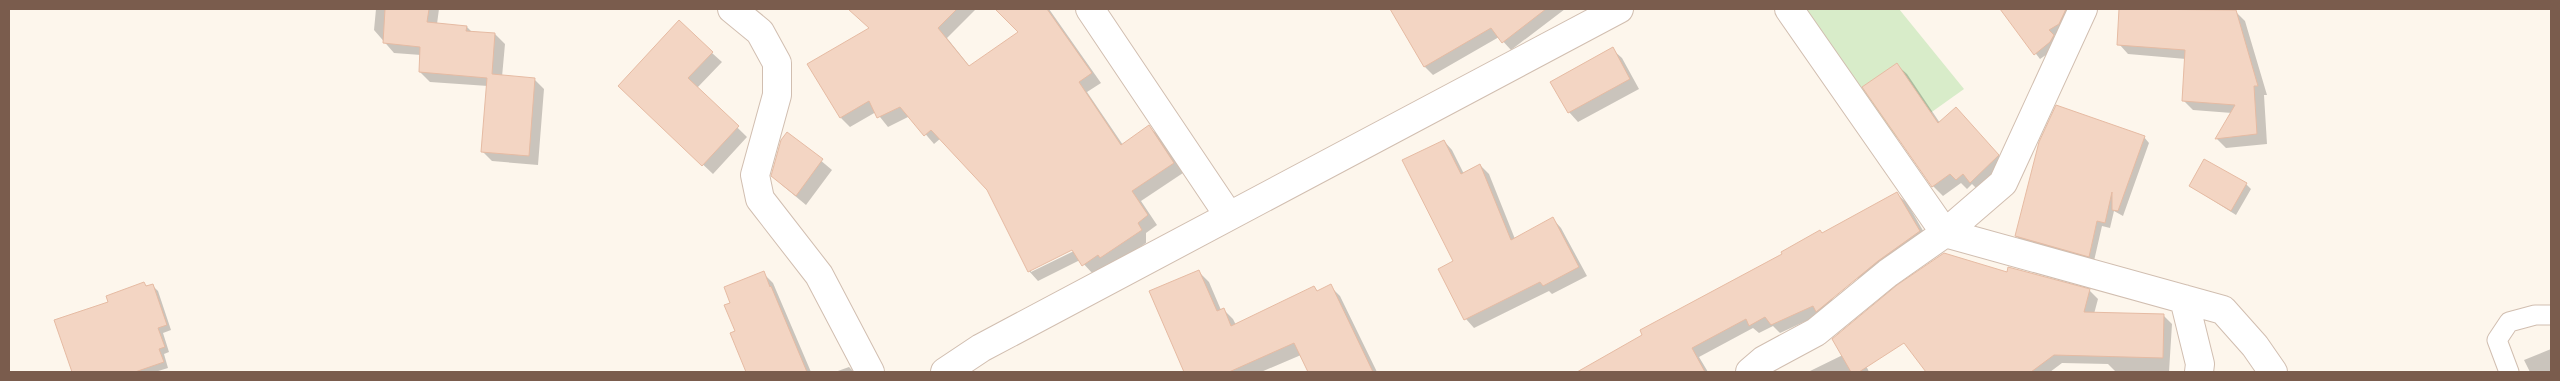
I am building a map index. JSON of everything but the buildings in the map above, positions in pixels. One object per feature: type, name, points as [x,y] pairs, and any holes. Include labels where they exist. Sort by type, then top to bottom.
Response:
[{"type":"street","points":[[732,9],[760,32],[777,63],[778,95],[754,176],[760,199],[819,275],[870,372]]},
{"type":"street","points":[[1090,9],[1229,216]]},
{"type":"street","points":[[944,372],[981,348],[1619,9]]},
{"type":"street","points":[[1789,9],[1945,233],[2223,310],[2255,346],[2273,372]]},
{"type":"street","points":[[1762,368],[1816,332],[1888,272],[1945,233],[2003,183],[2084,9]]},
{"type":"street","points":[[2184,299],[2200,364],[2199,372]]},
{"type":"lane","points":[[2509,372],[2497,340],[2509,322],[2535,315],[2551,315]]},
{"type":"green space","points":[[1802,9],[1899,9],[1964,89],[1891,141]]}]
